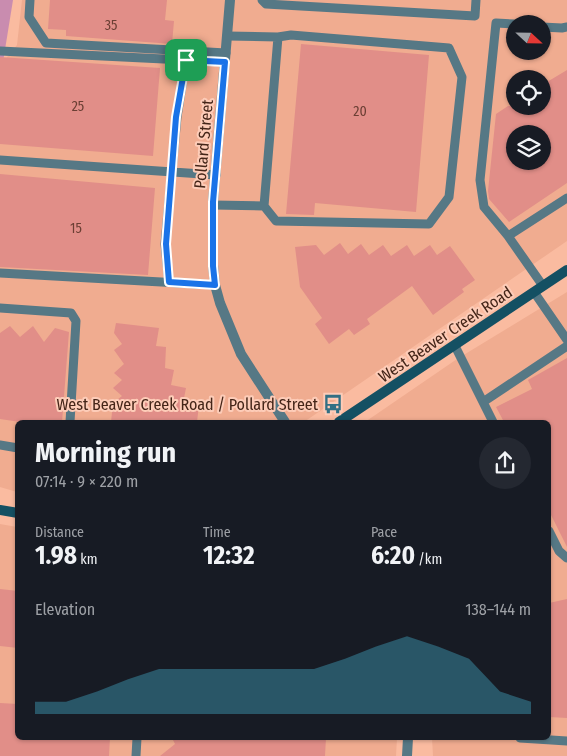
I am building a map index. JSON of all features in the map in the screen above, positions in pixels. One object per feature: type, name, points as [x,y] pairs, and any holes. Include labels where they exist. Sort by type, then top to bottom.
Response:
[{"type":"street","name":"Pollard Street","points":[[230,0],[213,205],[213,266],[215,285],[220,303],[241,354],[284,420]]},
{"type":"street","name":"West Beaver Creek Road","points":[[341,420],[567,270]]},
{"type":"street","points":[[0,510],[15,512]]},
{"type":"street","points":[[407,756],[408,740]]},
{"type":"lane","points":[[30,0],[29,17],[46,43],[225,58]]},
{"type":"lane","points":[[262,0],[266,4],[475,16],[476,0]]},
{"type":"lane","points":[[506,24],[496,23],[480,180],[484,206],[508,236],[567,340]]},
{"type":"lane","points":[[551,27],[567,27]]},
{"type":"lane","points":[[227,36],[278,37],[292,35],[449,48],[462,77],[449,197],[428,224],[276,222],[264,206],[278,37]]},
{"type":"lane","points":[[0,51],[186,60],[225,58]]},
{"type":"lane","points":[[169,282],[166,244],[176,117],[186,60]]},
{"type":"lane","points":[[0,160],[216,175]]},
{"type":"lane","points":[[508,236],[567,198]]},
{"type":"lane","points":[[213,205],[264,206]]},
{"type":"lane","points":[[0,274],[215,285]]},
{"type":"lane","points":[[0,308],[71,313],[76,321],[70,420]]},
{"type":"lane","points":[[455,346],[493,420]]},
{"type":"lane","points":[[483,402],[567,346]]},
{"type":"lane","points":[[0,445],[15,448]]},
{"type":"lane","points":[[551,535],[559,551],[567,558]]},
{"type":"lane","points":[[136,756],[137,740]]},
{"type":"lane","points":[[551,740],[567,741]]},
{"type":"shaded area","points":[[0,0],[13,0],[3,62],[0,62]]},
{"type":"shaded area","points":[[22,0],[567,0],[567,241],[307,420],[15,420],[15,491],[0,487],[0,62],[3,62],[17,45]]},
{"type":"shaded area","points":[[567,292],[567,756],[433,756],[432,740],[551,740],[551,420],[368,420],[457,359]]},
{"type":"shaded area","points":[[0,524],[15,527],[15,740],[397,740],[396,756],[0,756]]},
{"type":"building","points":[[50,0],[167,0],[165,20],[174,21],[172,44],[66,36],[66,30],[48,29]]},
{"type":"building","points":[[301,44],[429,55],[416,212],[315,203],[314,215],[286,214]]},
{"type":"building","points":[[0,57],[160,68],[153,156],[0,144]]},
{"type":"building","points":[[567,70],[567,183],[509,222],[489,199],[488,191],[496,114],[506,107],[506,115],[551,115],[551,80]]},
{"type":"building","points":[[0,174],[155,188],[148,275],[0,267]]},
{"type":"building","points":[[340,243],[348,254],[361,244],[369,255],[383,245],[391,256],[407,245],[414,256],[430,245],[437,255],[450,246],[475,280],[462,289],[464,292],[433,315],[412,286],[367,319],[370,324],[354,335],[349,329],[329,344],[315,324],[322,318],[300,287],[295,247],[316,245],[324,255]]},
{"type":"building","points":[[116,323],[159,328],[156,346],[166,347],[165,368],[174,370],[171,385],[186,388],[183,403],[199,405],[197,420],[111,420],[113,403],[122,396],[113,388],[122,380],[114,373],[124,364],[114,350],[122,344],[114,333]]},
{"type":"building","points":[[10,326],[20,337],[33,326],[44,342],[55,328],[69,332],[62,420],[15,421],[0,419],[0,333]]},
{"type":"building","points":[[567,358],[567,547],[551,515],[551,420],[503,420],[496,407],[532,389],[528,380]]},
{"type":"building","points":[[0,589],[15,591],[15,648],[0,646]]},
{"type":"building","points":[[567,599],[567,718],[551,717],[551,603]]},
{"type":"building","points":[[0,703],[15,704],[15,740],[110,740],[109,756],[0,756]]},
{"type":"building","points":[[173,740],[326,740],[325,756],[160,756],[175,744]]},
{"type":"place","name":"West Beaver Creek Road / Pollard Street","points":[[333,404]]},
{"type":"route","points":[[186,60],[225,62],[213,202],[213,266],[215,285],[169,282],[166,244],[176,117],[186,60]]}]
